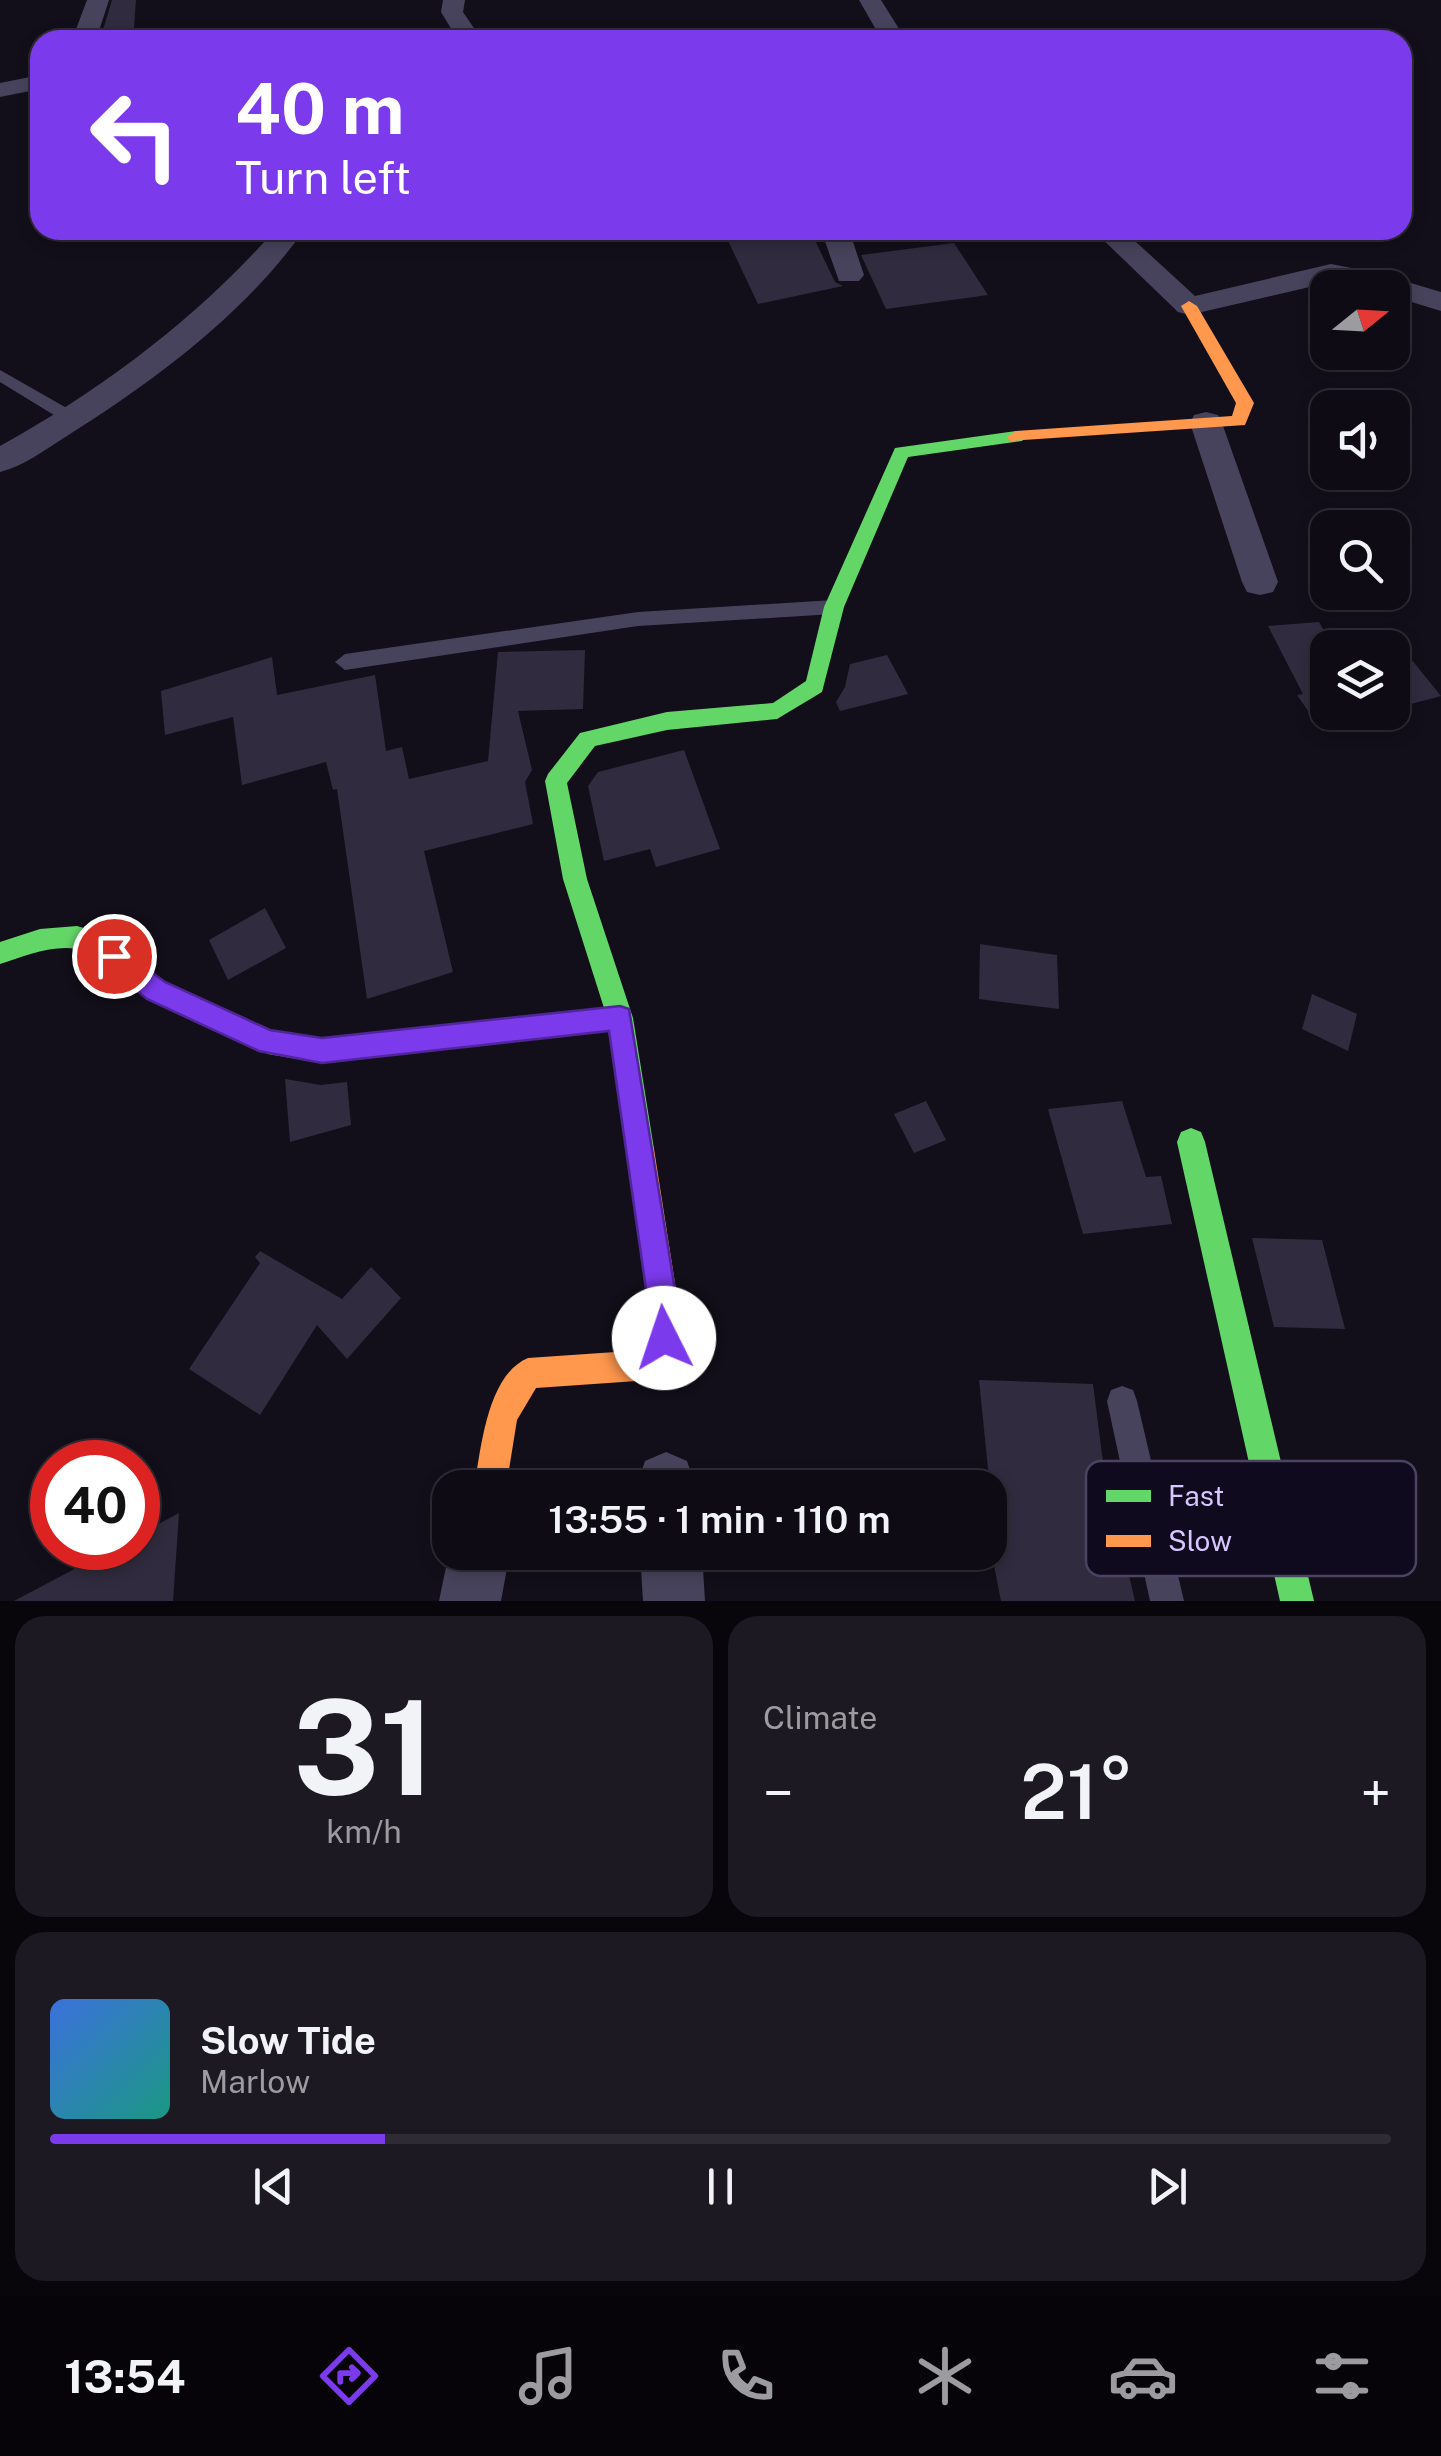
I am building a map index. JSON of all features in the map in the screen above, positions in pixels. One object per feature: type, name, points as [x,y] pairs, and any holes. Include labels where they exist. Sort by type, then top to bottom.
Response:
[{"type":"street","points":[[88,30],[98,0]]},
{"type":"street","points":[[454,0],[452,12],[464,30]]},
{"type":"street","points":[[870,0],[888,30]]},
{"type":"street","points":[[0,90],[30,84]]},
{"type":"street","points":[[0,460],[73,420],[212,312],[282,240]]},
{"type":"street","points":[[838,240],[850,275]]},
{"type":"street","points":[[493,1470],[502,1415],[528,1372],[638,1366],[664,1338],[662,1296],[620,1018],[575,879],[556,781],[588,739],[667,721],[776,711],[815,686],[834,607],[901,452],[1080,430],[1239,420],[1246,403],[1189,306],[1118,240]]},
{"type":"street","points":[[1189,306],[1330,272],[1441,302]]},
{"type":"street","points":[[1206,422],[1260,582]]},
{"type":"street","points":[[0,953],[40,940],[77,936],[94,942],[156,990],[268,1042],[322,1050],[620,1018]]},
{"type":"street","points":[[1191,1142],[1265,1461]]},
{"type":"street","points":[[470,1601],[475,1570]]},
{"type":"street","points":[[671,1570],[674,1601]]},
{"type":"street","points":[[1291,1576],[1297,1601]]},
{"type":"lane","points":[[0,374],[73,420]]},
{"type":"lane","points":[[345,662],[638,619],[834,607]]},
{"type":"lane","points":[[1122,1401],[1136,1461]]},
{"type":"lane","points":[[1161,1576],[1167,1601]]},
{"type":"building","points":[[112,0],[136,0],[134,30],[103,30]]},
{"type":"building","points":[[728,240],[815,240],[835,282],[843,286],[758,304]]},
{"type":"building","points":[[954,243],[988,295],[886,309],[861,255]]},
{"type":"building","points":[[1319,622],[1324,630],[1310,630],[1310,714],[1297,695],[1303,694],[1268,626]]},
{"type":"building","points":[[585,650],[583,709],[518,711],[532,770],[525,782],[533,824],[424,851],[453,972],[367,999],[337,789],[333,790],[326,762],[242,785],[233,717],[165,735],[161,691],[272,657],[277,695],[375,675],[386,751],[402,747],[409,779],[488,761],[498,652]]},
{"type":"building","points":[[887,655],[908,694],[840,711],[836,702],[845,687],[850,664]]},
{"type":"building","points":[[1410,658],[1441,696],[1410,704]]},
{"type":"building","points":[[684,750],[720,849],[656,867],[650,849],[604,861],[588,786],[598,772]]},
{"type":"building","points":[[265,908],[286,948],[228,980],[209,940]]},
{"type":"building","points":[[980,944],[1057,955],[1059,1009],[979,999]]},
{"type":"building","points":[[1312,994],[1357,1014],[1348,1051],[1302,1029]]},
{"type":"building","points":[[285,1079],[321,1085],[347,1082],[351,1125],[290,1142]]},
{"type":"building","points":[[926,1101],[946,1140],[914,1153],[894,1114]]},
{"type":"building","points":[[1122,1101],[1146,1177],[1161,1176],[1172,1224],[1083,1234],[1048,1109]]},
{"type":"building","points":[[1252,1238],[1322,1240],[1345,1329],[1274,1327]]},
{"type":"building","points":[[260,1251],[342,1299],[371,1267],[401,1298],[347,1359],[317,1325],[260,1415],[189,1369],[260,1263],[255,1257]]},
{"type":"building","points":[[979,1380],[1093,1384],[1103,1461],[1086,1461],[1086,1576],[1129,1576],[1135,1601],[1001,1601],[995,1570],[1007,1570],[1007,1470],[988,1470]]},
{"type":"building","points":[[179,1513],[173,1601],[14,1601],[72,1570],[160,1570],[160,1523]]},
{"type":"traffic: fast","points":[[640,1149],[620,1018],[575,879],[556,781],[588,739],[667,721],[777,711],[815,686],[834,607],[901,452],[1016,437]]},
{"type":"traffic: fast","points":[[0,953],[40,940],[77,937],[94,942],[156,990],[268,1042],[322,1051],[620,1018]]},
{"type":"traffic: fast","points":[[1191,1142],[1265,1461]]},
{"type":"traffic: fast","points":[[1291,1576],[1297,1601]]},
{"type":"traffic: slow","points":[[1016,437],[1239,421],[1245,403],[1189,306]]},
{"type":"traffic: slow","points":[[493,1470],[502,1415],[528,1373],[637,1366],[664,1338],[662,1296],[640,1149]]},
{"type":"route","points":[[114,956],[156,990],[268,1042],[322,1050],[370,1048],[620,1018],[662,1296],[664,1338]]}]
